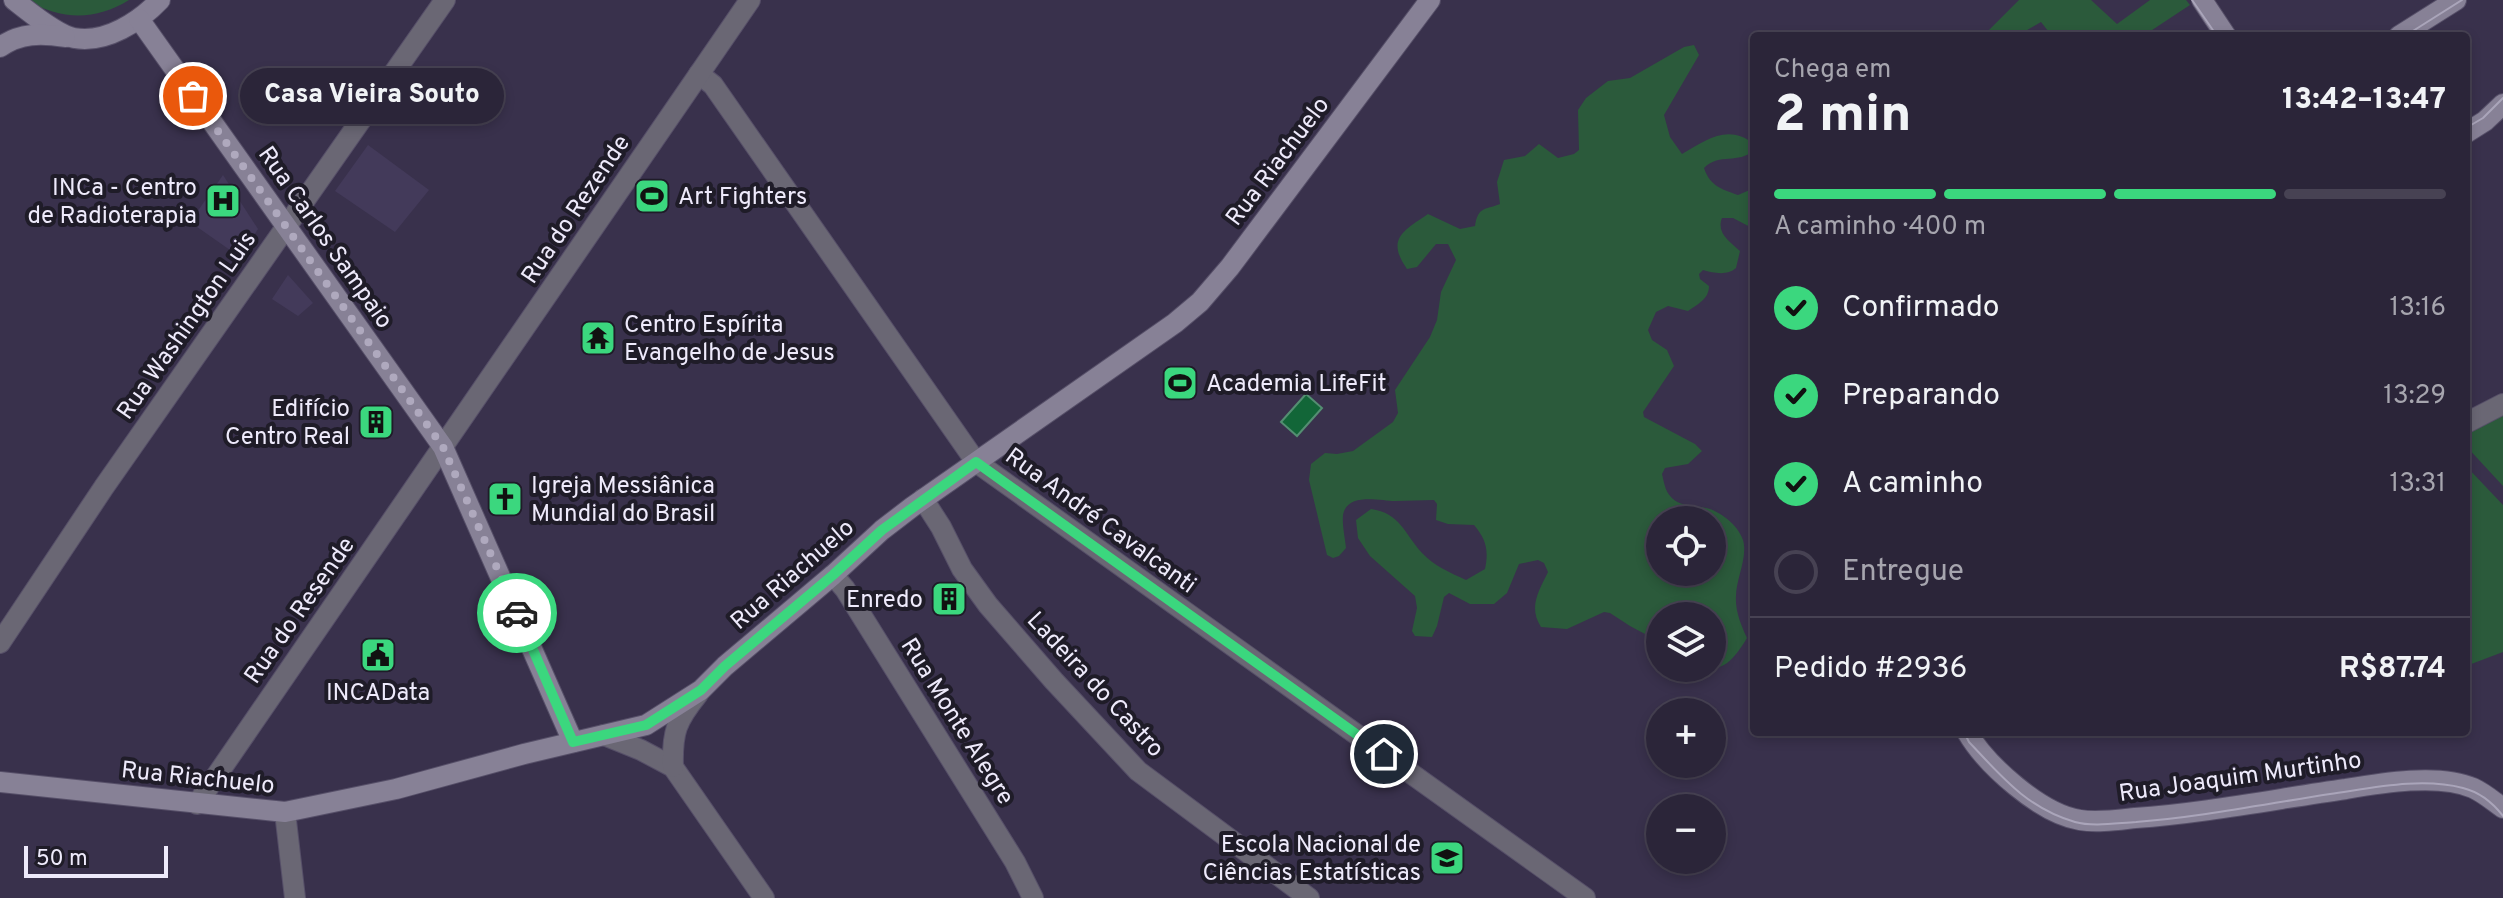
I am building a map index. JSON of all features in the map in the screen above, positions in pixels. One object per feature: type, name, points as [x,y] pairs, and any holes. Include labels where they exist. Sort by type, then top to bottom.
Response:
[{"type":"main road","points":[[14,0],[73,38]]},
{"type":"main road","points":[[0,47],[29,35],[101,36],[139,19],[160,0]]},
{"type":"main road","name":"Rua Riachuelo","points":[[0,782],[285,812],[384,792],[646,725],[701,690],[882,530],[1175,323],[1200,302],[1230,267],[1430,0]]},
{"type":"main road","points":[[2202,0],[2223,32]]},
{"type":"main road","points":[[2404,32],[2433,6],[2456,0]]},
{"type":"main road","name":"Rua Carlos Sampaio","points":[[139,19],[443,447],[573,742]]},
{"type":"main road","points":[[2470,130],[2503,104]]},
{"type":"main road","name":"Rua Joaquim Murtinho","points":[[1970,736],[2025,794],[2045,808],[2079,820],[2166,816],[2378,784],[2429,781],[2462,784],[2484,794],[2502,809]]},
{"type":"street","name":"Rua Washington Luis","points":[[0,643],[104,487],[445,0]]},
{"type":"street","name":"Rua do Rezende","points":[[443,447],[750,0]]},
{"type":"street","name":"Rua André Cavalcanti","points":[[699,74],[713,85],[976,462],[1585,898]]},
{"type":"street","points":[[2470,421],[2503,404]]},
{"type":"street","name":"Rua do Resende","points":[[197,804],[443,447]]},
{"type":"street","name":"Ladeira do Castro","points":[[923,499],[962,569],[988,605],[1138,771],[1309,898]]},
{"type":"street","name":"Rua Monte Alegre","points":[[833,575],[845,589],[1015,862],[1033,898]]},
{"type":"street","points":[[673,767],[672,748],[679,717],[701,690]]},
{"type":"street","points":[[604,735],[673,767],[764,898]]},
{"type":"street","points":[[285,812],[295,898]]},
{"type":"shaded area","points":[[26,0],[129,0],[103,12],[78,15],[52,11]]},
{"type":"shaded area","points":[[2019,0],[2091,0],[2117,24],[2150,0],[2186,0],[2190,5],[2149,32],[2049,32],[2041,22],[2024,32],[1987,32]]},
{"type":"shaded area","points":[[1694,45],[1699,55],[1664,115],[1670,137],[1682,154],[1708,139],[1726,134],[1750,142],[1748,154],[1716,161],[1704,168],[1713,183],[1721,189],[1738,195],[1750,190],[1750,227],[1733,218],[1722,218],[1721,223],[1722,233],[1740,251],[1736,268],[1725,273],[1703,270],[1699,274],[1700,279],[1709,286],[1707,294],[1688,311],[1668,306],[1656,312],[1648,330],[1652,340],[1667,350],[1674,366],[1643,412],[1644,417],[1695,444],[1702,451],[1688,464],[1665,468],[1662,474],[1669,495],[1683,504],[1694,506],[1646,506],[1646,586],[1726,586],[1726,519],[1743,540],[1744,554],[1736,602],[1747,638],[1726,664],[1726,602],[1646,602],[1646,635],[1604,612],[1567,629],[1541,627],[1535,606],[1548,572],[1544,563],[1538,560],[1519,564],[1507,593],[1494,604],[1470,604],[1449,593],[1444,597],[1432,637],[1415,636],[1412,631],[1417,608],[1415,596],[1370,556],[1358,538],[1356,520],[1371,509],[1389,515],[1427,558],[1466,580],[1485,569],[1486,545],[1478,530],[1474,525],[1448,524],[1436,520],[1437,504],[1434,500],[1357,500],[1346,508],[1343,515],[1346,548],[1333,558],[1327,555],[1309,480],[1311,464],[1325,453],[1353,451],[1393,422],[1398,413],[1395,390],[1430,337],[1437,320],[1441,292],[1456,260],[1448,244],[1436,244],[1417,267],[1407,269],[1398,250],[1400,237],[1428,214],[1460,229],[1475,226],[1480,212],[1500,204],[1497,182],[1504,160],[1525,156],[1539,144],[1558,158],[1574,154],[1579,150],[1578,110],[1586,98],[1608,81],[1630,78],[1684,47]]},
{"type":"shaded area","points":[[368,145],[429,190],[395,232],[335,191]]},
{"type":"shaded area","name":"INCa - Centro de Radioterapia","points":[[223,175],[258,229],[240,257],[190,222]]},
{"type":"shaded area","points":[[288,275],[313,303],[298,316],[272,299]]},
{"type":"shaded area","points":[[1306,394],[1322,408],[1297,436],[1281,422]]},
{"type":"shaded area","points":[[2503,406],[2503,486],[2470,450],[2470,423]]},
{"type":"shaded area","points":[[2470,470],[2503,505],[2503,652],[2470,664]]},
{"type":"tram line","points":[[2192,0],[2214,32]]},
{"type":"tram line","points":[[2411,32],[2462,0]]},
{"type":"tram line","points":[[2470,126],[2483,118],[2503,98]]},
{"type":"tram line","points":[[1966,736],[2016,790],[2043,809],[2075,822],[2113,824],[2185,817],[2414,783],[2469,790],[2485,799],[2503,816]]},
{"type":"way so far","points":[[193,96],[443,447],[517,613]]},
{"type":"place","name":"Casa Vieira Souto","points":[[193,96]]},
{"type":"place","name":"Art Fighters","points":[[652,196]]},
{"type":"place","name":"INCa - Centro de Radioterapia","points":[[223,201]]},
{"type":"place","name":"Centro Espírita Evangelho de Jesus","points":[[598,338]]},
{"type":"place","name":"Academia LifeFit","points":[[1180,383]]},
{"type":"place","name":"Edifício Centro Real","points":[[376,422]]},
{"type":"place","name":"Igreja Messiânica Mundial do Brasil","points":[[505,499]]},
{"type":"place","name":"Enredo","points":[[949,599]]},
{"type":"place","name":"INCAData","points":[[378,655]]},
{"type":"place","name":"Escola Nacional de Ciências Estatísticas","points":[[1447,858]]},
{"type":"route","points":[[517,613],[573,742],[646,725],[701,690],[882,530],[976,462],[1384,754]]}]
